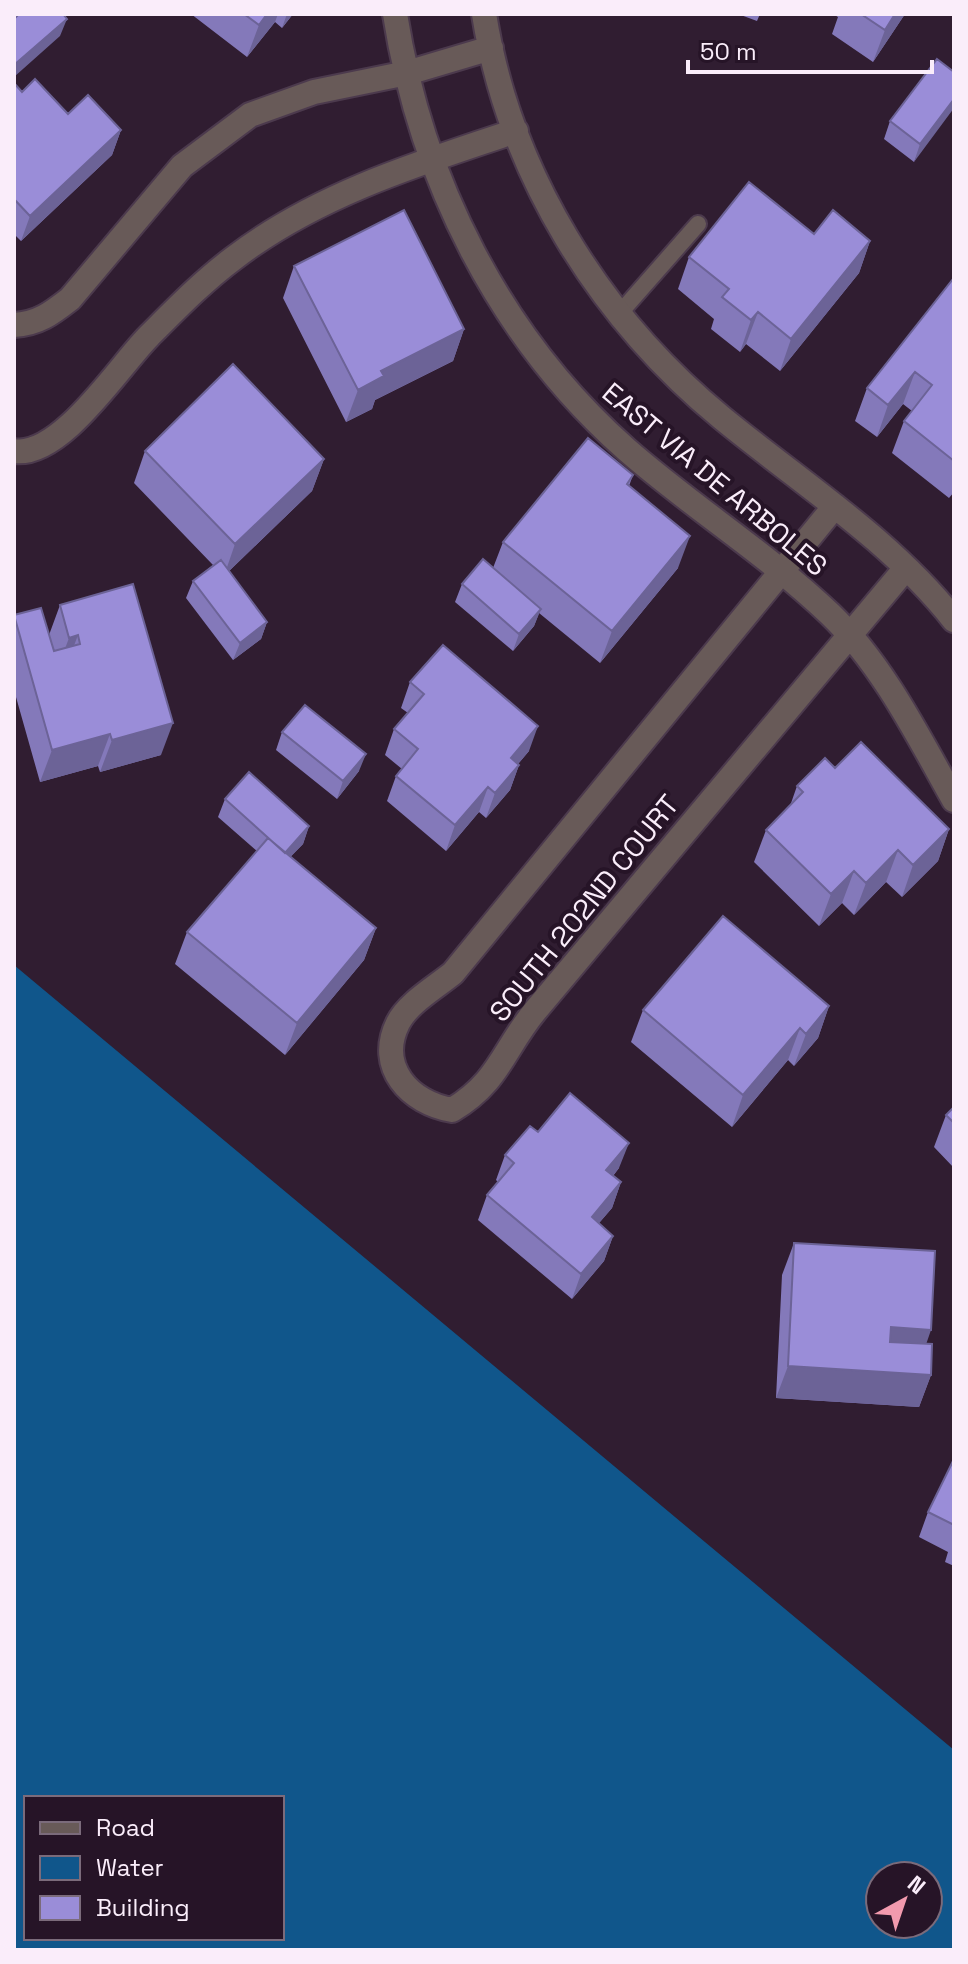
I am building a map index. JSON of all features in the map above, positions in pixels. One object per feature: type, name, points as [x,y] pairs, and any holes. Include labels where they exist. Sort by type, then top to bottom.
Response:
[{"type":"street","name":"EAST VIA DE ARBOLES","points":[[395,14],[407,73],[432,158],[472,253],[515,324],[572,398],[626,449],[831,615],[849,635],[907,718],[954,800]]},
{"type":"street","name":"EAST VIA DE ARBOLES","points":[[484,14],[502,97],[554,217],[619,314],[677,378],[906,568],[954,620]]},
{"type":"street","points":[[14,325],[29,324],[49,316],[70,299],[182,166],[250,115],[314,92],[407,73],[491,48]]},
{"type":"street","points":[[14,451],[46,444],[69,425],[141,343],[235,257],[349,191],[432,158],[516,131]]},
{"type":"street","name":"SOUTH 202ND COURT","points":[[835,506],[453,973],[399,1020],[390,1046],[391,1066],[402,1084],[429,1106],[452,1110],[477,1095],[494,1076],[516,1034],[906,568]]},
{"type":"lane","points":[[619,314],[698,224]]},
{"type":"water","points":[[14,965],[954,1750],[954,1950],[14,1950]]},
{"type":"building","points":[[19,14],[63,14],[67,19],[14,65],[14,19]]},
{"type":"building","points":[[244,14],[267,14],[259,25]]},
{"type":"building","points":[[861,14],[895,14],[885,30]]},
{"type":"building","points":[[937,59],[954,72],[954,99],[920,144],[890,121]]},
{"type":"building","points":[[35,79],[68,114],[88,95],[121,130],[30,216],[14,199],[14,83],[22,92]]},
{"type":"building","points":[[749,182],[814,234],[833,210],[870,241],[791,339],[758,312],[751,320],[722,297],[729,289],[689,257]]},
{"type":"building","points":[[404,210],[464,329],[381,371],[384,376],[358,390],[294,266]]},
{"type":"building","points":[[953,279],[954,461],[904,421],[932,385],[915,372],[888,405],[867,388]]},
{"type":"building","points":[[233,364],[324,459],[235,544],[145,451]]},
{"type":"building","points":[[588,438],[633,475],[627,484],[690,536],[612,631],[503,542]]},
{"type":"building","points":[[483,559],[541,609],[519,634],[462,584]]},
{"type":"building","points":[[221,560],[267,622],[240,643],[193,581]]},
{"type":"building","points":[[133,584],[173,723],[112,740],[110,734],[52,750],[14,615],[41,608],[54,651],[80,644],[78,635],[69,638],[60,605]]},
{"type":"building","points":[[443,645],[538,726],[511,758],[519,765],[495,793],[488,787],[455,825],[396,776],[418,749],[394,729],[424,694],[410,682]]},
{"type":"building","points":[[305,705],[366,754],[343,781],[282,732]]},
{"type":"building","points":[[861,742],[949,829],[913,865],[898,850],[866,883],[854,871],[831,894],[766,830],[803,792],[797,786],[825,758],[835,768]]},
{"type":"building","points":[[249,772],[309,826],[285,853],[225,799]]},
{"type":"building","points":[[268,838],[376,928],[297,1023],[187,932]]},
{"type":"building","points":[[723,916],[829,1006],[806,1034],[800,1028],[743,1095],[643,1010]]},
{"type":"building","points":[[570,1093],[629,1143],[606,1170],[621,1182],[592,1217],[613,1236],[581,1274],[487,1195],[514,1163],[505,1155],[530,1126],[538,1132]]},
{"type":"building","points":[[954,1107],[954,1123],[946,1115]]},
{"type":"building","points":[[794,1243],[935,1251],[931,1330],[891,1327],[890,1342],[932,1344],[931,1375],[788,1366]]},
{"type":"building","points":[[954,1459],[954,1525],[928,1512]]}]
